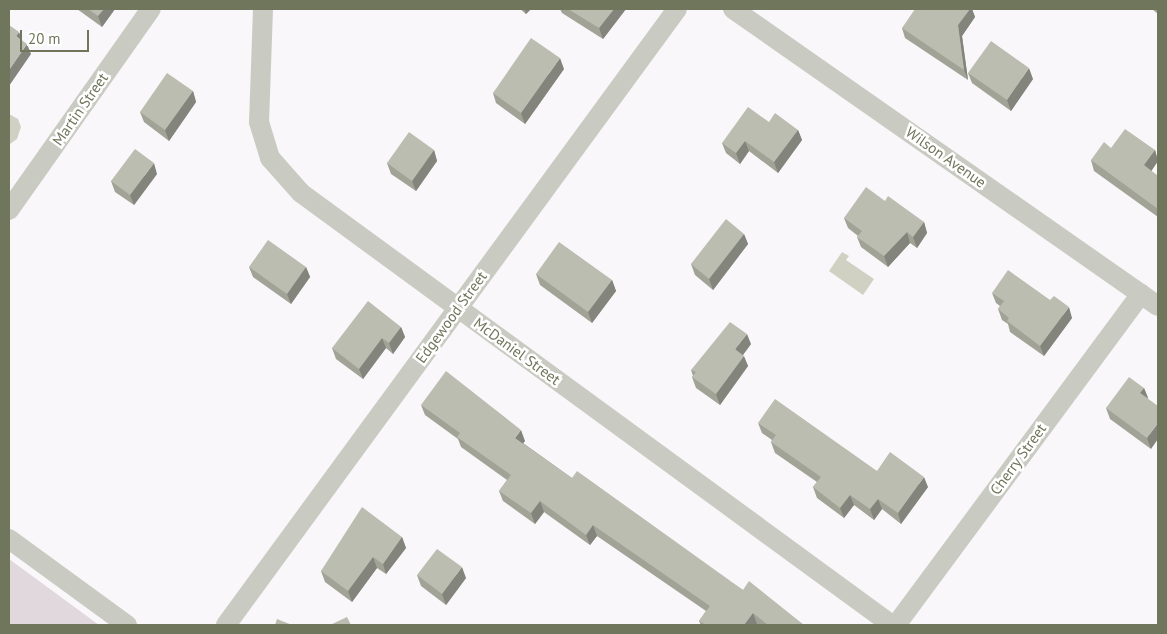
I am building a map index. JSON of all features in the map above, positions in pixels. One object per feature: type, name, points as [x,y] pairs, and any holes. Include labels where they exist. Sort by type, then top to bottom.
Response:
[{"type":"street","name":"Martin Street","points":[[9,210],[151,9]]},
{"type":"street","name":"McDaniel Street","points":[[263,9],[259,122],[270,158],[301,193],[892,625]]},
{"type":"street","name":"Edgewood Street","points":[[226,625],[677,9]]},
{"type":"street","name":"Wilson Avenue","points":[[733,9],[1158,306]]},
{"type":"street","name":"Cherry Street","points":[[896,625],[1141,294]]},
{"type":"street","points":[[9,540],[127,625]]},
{"type":"shaded area","points":[[9,114],[18,119],[21,127],[17,139],[10,144]]},
{"type":"shaded area","points":[[842,252],[849,256],[846,260],[874,279],[863,295],[829,271]]},
{"type":"shaded area","points":[[9,559],[99,625],[9,625]]},
{"type":"building","points":[[88,9],[104,9],[98,16]]},
{"type":"building","points":[[568,9],[614,9],[599,28]]},
{"type":"building","points":[[915,9],[970,9],[958,25],[964,70],[902,28]]},
{"type":"building","points":[[9,25],[19,32],[16,36],[27,44],[9,70]]},
{"type":"building","points":[[531,38],[560,58],[521,113],[493,93]]},
{"type":"building","points":[[991,41],[1029,68],[1007,100],[968,73]]},
{"type":"building","points":[[167,73],[193,91],[165,130],[140,112]]},
{"type":"building","points":[[748,107],[769,122],[775,113],[798,130],[774,162],[745,141],[736,153],[722,143]]},
{"type":"building","points":[[1125,129],[1155,150],[1144,165],[1158,176],[1158,209],[1091,160],[1104,142],[1111,148]]},
{"type":"building","points":[[409,132],[434,150],[412,181],[387,163]]},
{"type":"building","points":[[135,149],[154,163],[130,195],[111,181]]},
{"type":"building","points":[[866,187],[885,201],[888,196],[924,222],[913,237],[907,232],[884,256],[857,237],[862,231],[844,218]]},
{"type":"building","points":[[726,219],[744,234],[709,279],[691,264]]},
{"type":"building","points":[[268,240],[306,267],[287,294],[249,267]]},
{"type":"building","points":[[559,242],[612,280],[588,312],[536,274]]},
{"type":"building","points":[[1008,270],[1050,300],[1054,296],[1069,307],[1040,346],[1007,321],[1009,318],[998,309],[1004,301],[992,293]]},
{"type":"building","points":[[368,301],[401,327],[389,343],[382,338],[359,369],[332,348]]},
{"type":"building","points":[[730,322],[747,334],[735,349],[744,356],[716,394],[692,377],[696,372],[691,370]]},
{"type":"building","points":[[446,371],[521,430],[515,438],[572,478],[577,471],[743,590],[749,581],[804,625],[768,625],[753,613],[744,625],[706,625],[699,621],[710,606],[593,525],[586,535],[540,501],[531,513],[499,491],[511,475],[457,437],[460,433],[421,405]]},
{"type":"building","points":[[1129,377],[1144,388],[1140,393],[1158,406],[1158,423],[1147,438],[1106,408]]},
{"type":"building","points":[[775,399],[877,471],[890,452],[924,477],[898,513],[878,499],[870,509],[850,495],[840,508],[813,487],[821,477],[771,442],[776,435],[758,423]]},
{"type":"building","points":[[362,507],[402,537],[383,564],[373,557],[348,591],[321,571]]},
{"type":"building","points":[[437,549],[462,567],[442,594],[417,575]]},
{"type":"building","points":[[347,617],[351,625],[330,625]]},
{"type":"building","points":[[277,619],[292,625],[275,625]]}]
